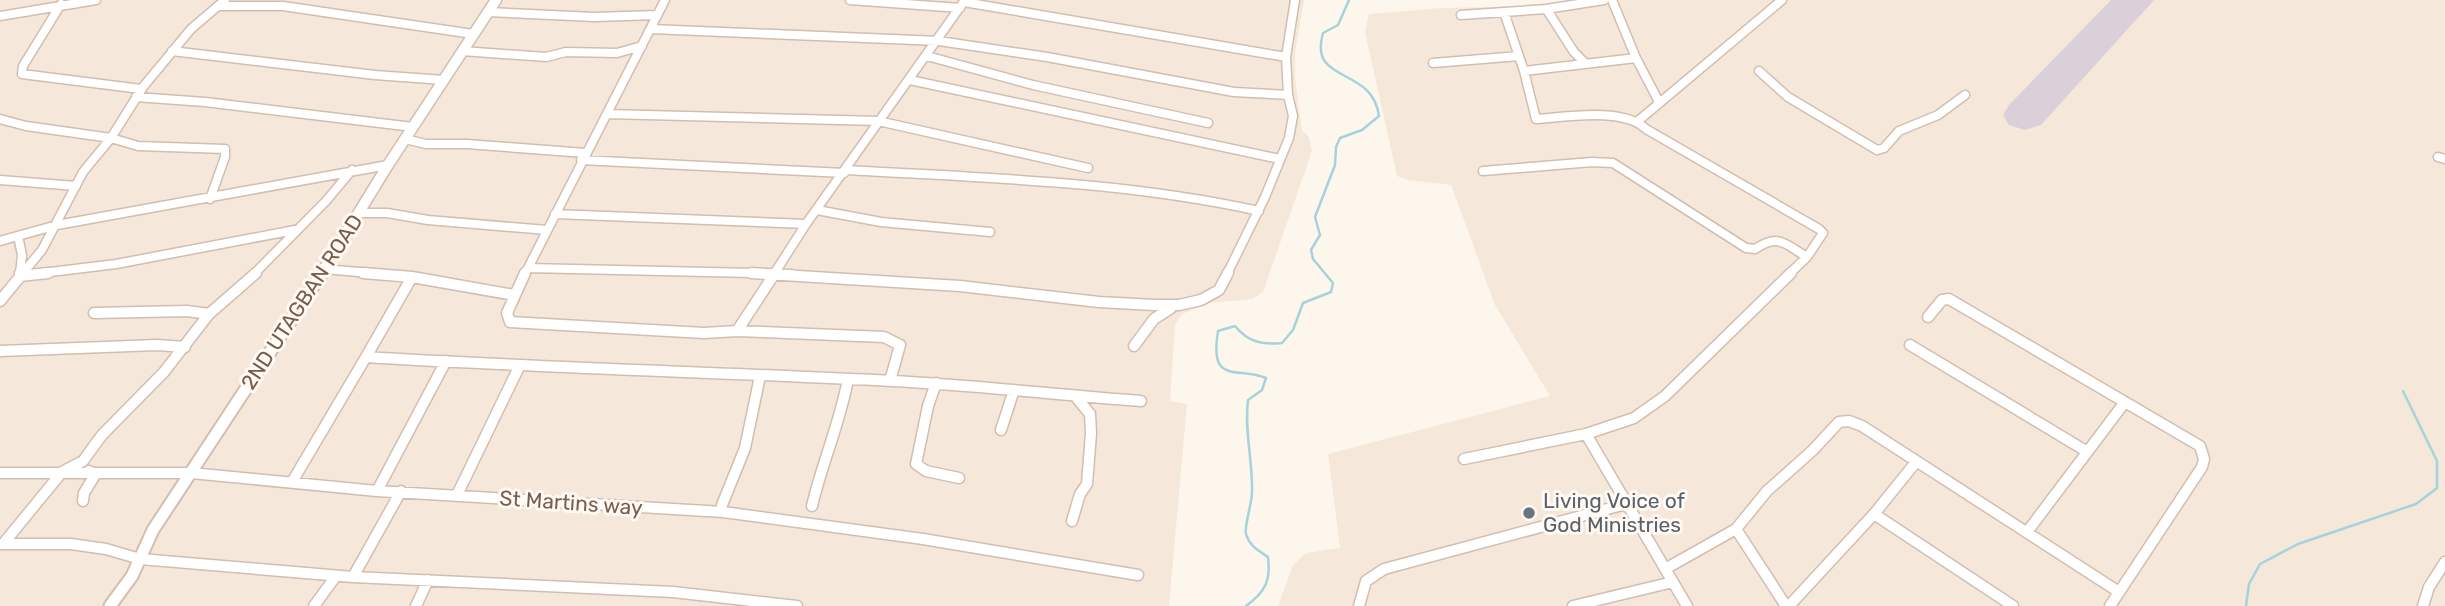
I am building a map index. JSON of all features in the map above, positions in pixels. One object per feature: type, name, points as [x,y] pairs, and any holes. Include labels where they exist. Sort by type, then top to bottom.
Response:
[{"type":"street","points":[[0,16],[96,0]]},
{"type":"street","name":"2ND UTAGBAN ROAD","points":[[110,606],[132,576],[153,530],[496,0]]},
{"type":"street","points":[[665,0],[514,295],[508,313],[510,322],[516,325],[704,333],[737,331],[884,337],[900,345],[890,381]]},
{"type":"street","points":[[850,0],[963,3],[1286,57]]},
{"type":"street","points":[[1134,346],[1150,321],[1160,312],[1201,300],[1219,290],[1258,211],[1289,138],[1293,116],[1288,95],[1286,57],[1295,0]]},
{"type":"street","points":[[1513,0],[1516,11]]},
{"type":"street","points":[[1461,15],[1604,0]]},
{"type":"street","points":[[1612,0],[1636,58],[1659,102]]},
{"type":"street","points":[[1638,121],[1782,0]]},
{"type":"street","points":[[0,301],[43,250],[83,172],[111,138],[139,93],[191,29],[222,3],[282,6],[473,34]]},
{"type":"street","points":[[737,331],[806,223],[939,41],[963,3]]},
{"type":"street","points":[[61,4],[23,66],[22,74],[139,93],[331,119],[413,127]]},
{"type":"street","points":[[1547,9],[1574,52],[1586,63]]},
{"type":"street","points":[[488,12],[594,17],[657,15]]},
{"type":"street","points":[[1464,459],[1586,434],[1634,418],[1665,397],[1807,257],[1822,236],[1819,229],[1646,129],[1638,121],[1597,115],[1536,119],[1524,71],[1504,12]]},
{"type":"street","points":[[651,29],[939,41],[1047,57],[1234,92],[1288,95]]},
{"type":"street","points":[[462,51],[546,57],[566,52],[617,53],[642,46]]},
{"type":"street","points":[[172,51],[237,56],[311,69],[444,80]]},
{"type":"street","points":[[927,56],[1000,77],[1208,122]]},
{"type":"street","points":[[1433,63],[1519,56]]},
{"type":"street","points":[[1524,71],[1636,58]]},
{"type":"street","points":[[1759,71],[1788,97],[1877,149],[1884,148],[1899,131],[1938,115],[1965,95]]},
{"type":"street","points":[[910,80],[1280,159]]},
{"type":"street","points":[[607,114],[878,121],[1088,168]]},
{"type":"street","points":[[0,119],[26,126],[111,138],[138,146],[225,149],[225,157],[210,199]]},
{"type":"street","points":[[405,138],[426,144],[467,144],[583,157],[999,179],[1196,197],[1258,211]]},
{"type":"street","points":[[1483,171],[1592,162],[1613,163],[1746,248],[1755,249],[1774,239],[1807,257]]},
{"type":"street","points":[[0,241],[57,225],[388,165]]},
{"type":"street","points":[[2,544],[62,472],[83,461],[102,435],[185,347],[209,314],[239,290],[326,201],[352,170]]},
{"type":"street","points":[[0,180],[76,186]]},
{"type":"street","points":[[817,210],[881,222],[990,232]]},
{"type":"street","points":[[359,213],[387,213],[428,220],[547,230]]},
{"type":"street","points":[[555,214],[806,223]]},
{"type":"street","points":[[20,276],[116,264],[296,230]]},
{"type":"street","points":[[18,236],[22,255],[20,276]]},
{"type":"street","points":[[528,268],[773,273],[960,286],[1099,302],[1179,305]]},
{"type":"street","points":[[324,269],[412,277],[514,295]]},
{"type":"street","points":[[292,482],[412,277]]},
{"type":"street","points":[[0,289],[11,287]]},
{"type":"street","points":[[1928,317],[1942,300],[1949,299],[2200,446],[2204,459],[2202,467],[2110,606]]},
{"type":"street","points":[[94,313],[187,311],[209,314]]},
{"type":"street","points":[[0,351],[157,345],[185,347]]},
{"type":"street","points":[[1910,345],[2086,451]]},
{"type":"street","points":[[366,357],[519,367],[936,383],[1141,401]]},
{"type":"street","points":[[377,491],[446,361]]},
{"type":"street","points":[[457,495],[519,367]]},
{"type":"street","points":[[722,505],[745,448],[760,376]]},
{"type":"street","points":[[812,506],[819,475],[842,414],[848,379]]},
{"type":"street","points":[[936,383],[928,406],[916,464],[926,471],[959,478]]},
{"type":"street","points":[[1001,430],[1014,390]]},
{"type":"street","points":[[1072,521],[1080,494],[1087,484],[1091,433],[1090,414],[1076,397]]},
{"type":"street","points":[[2027,533],[2125,402]]},
{"type":"street","points":[[1665,569],[1736,529],[1767,491],[1839,422],[1849,421],[1862,426],[2119,592]]},
{"type":"street","points":[[1586,434],[1687,606]]},
{"type":"street","points":[[83,461],[95,475],[84,493],[83,500]]},
{"type":"street","points":[[1736,529],[1787,606],[1874,514],[1916,462]]},
{"type":"street","name":"St Martins way","points":[[0,473],[191,472],[377,491],[723,512],[923,539],[1138,575]]},
{"type":"street","points":[[353,577],[401,491]]},
{"type":"street","points":[[1359,606],[1366,581],[1384,569],[1626,504]]},
{"type":"street","points":[[1874,514],[2013,606]]},
{"type":"street","points":[[2,544],[62,544],[114,549],[140,559],[336,576],[673,592],[797,606]]},
{"type":"street","points":[[2423,606],[2429,587],[2445,562]]},
{"type":"street","points":[[314,606],[336,576]]},
{"type":"street","points":[[416,606],[428,580]]},
{"type":"street","points":[[1573,606],[1673,582]]},
{"type":"shaded area","points":[[0,0],[1304,0],[1295,53],[1295,77],[1302,131],[1309,137],[1312,151],[1263,292],[1252,299],[1210,303],[1182,314],[1175,325],[1170,401],[1187,404],[1169,606],[0,606]]},
{"type":"shaded area","points":[[1579,0],[2445,0],[2445,606],[1278,606],[1293,565],[1306,553],[1340,548],[1328,454],[1550,396],[1495,305],[1451,185],[1408,180],[1397,176],[1365,32],[1369,14],[1442,8],[1537,6]]},
{"type":"waterway","points":[[1246,606],[1262,591],[1268,573],[1268,557],[1252,545],[1246,534],[1252,492],[1248,400],[1262,390],[1266,378],[1228,371],[1222,367],[1216,348],[1218,331],[1235,326],[1245,336],[1256,341],[1282,343],[1293,330],[1303,303],[1331,292],[1333,283],[1313,259],[1311,250],[1320,235],[1315,217],[1335,165],[1336,147],[1340,138],[1362,130],[1379,116],[1374,100],[1365,89],[1324,61],[1321,49],[1323,33],[1338,25],[1349,0]]},
{"type":"waterway","points":[[2246,606],[2249,584],[2260,564],[2298,544],[2416,504],[2437,488],[2437,461],[2403,391]]},
{"type":"runway","points":[[2025,115],[2134,0]]},
{"type":"place","name":"Living Voice of God Ministries","points":[[1529,513]]}]
